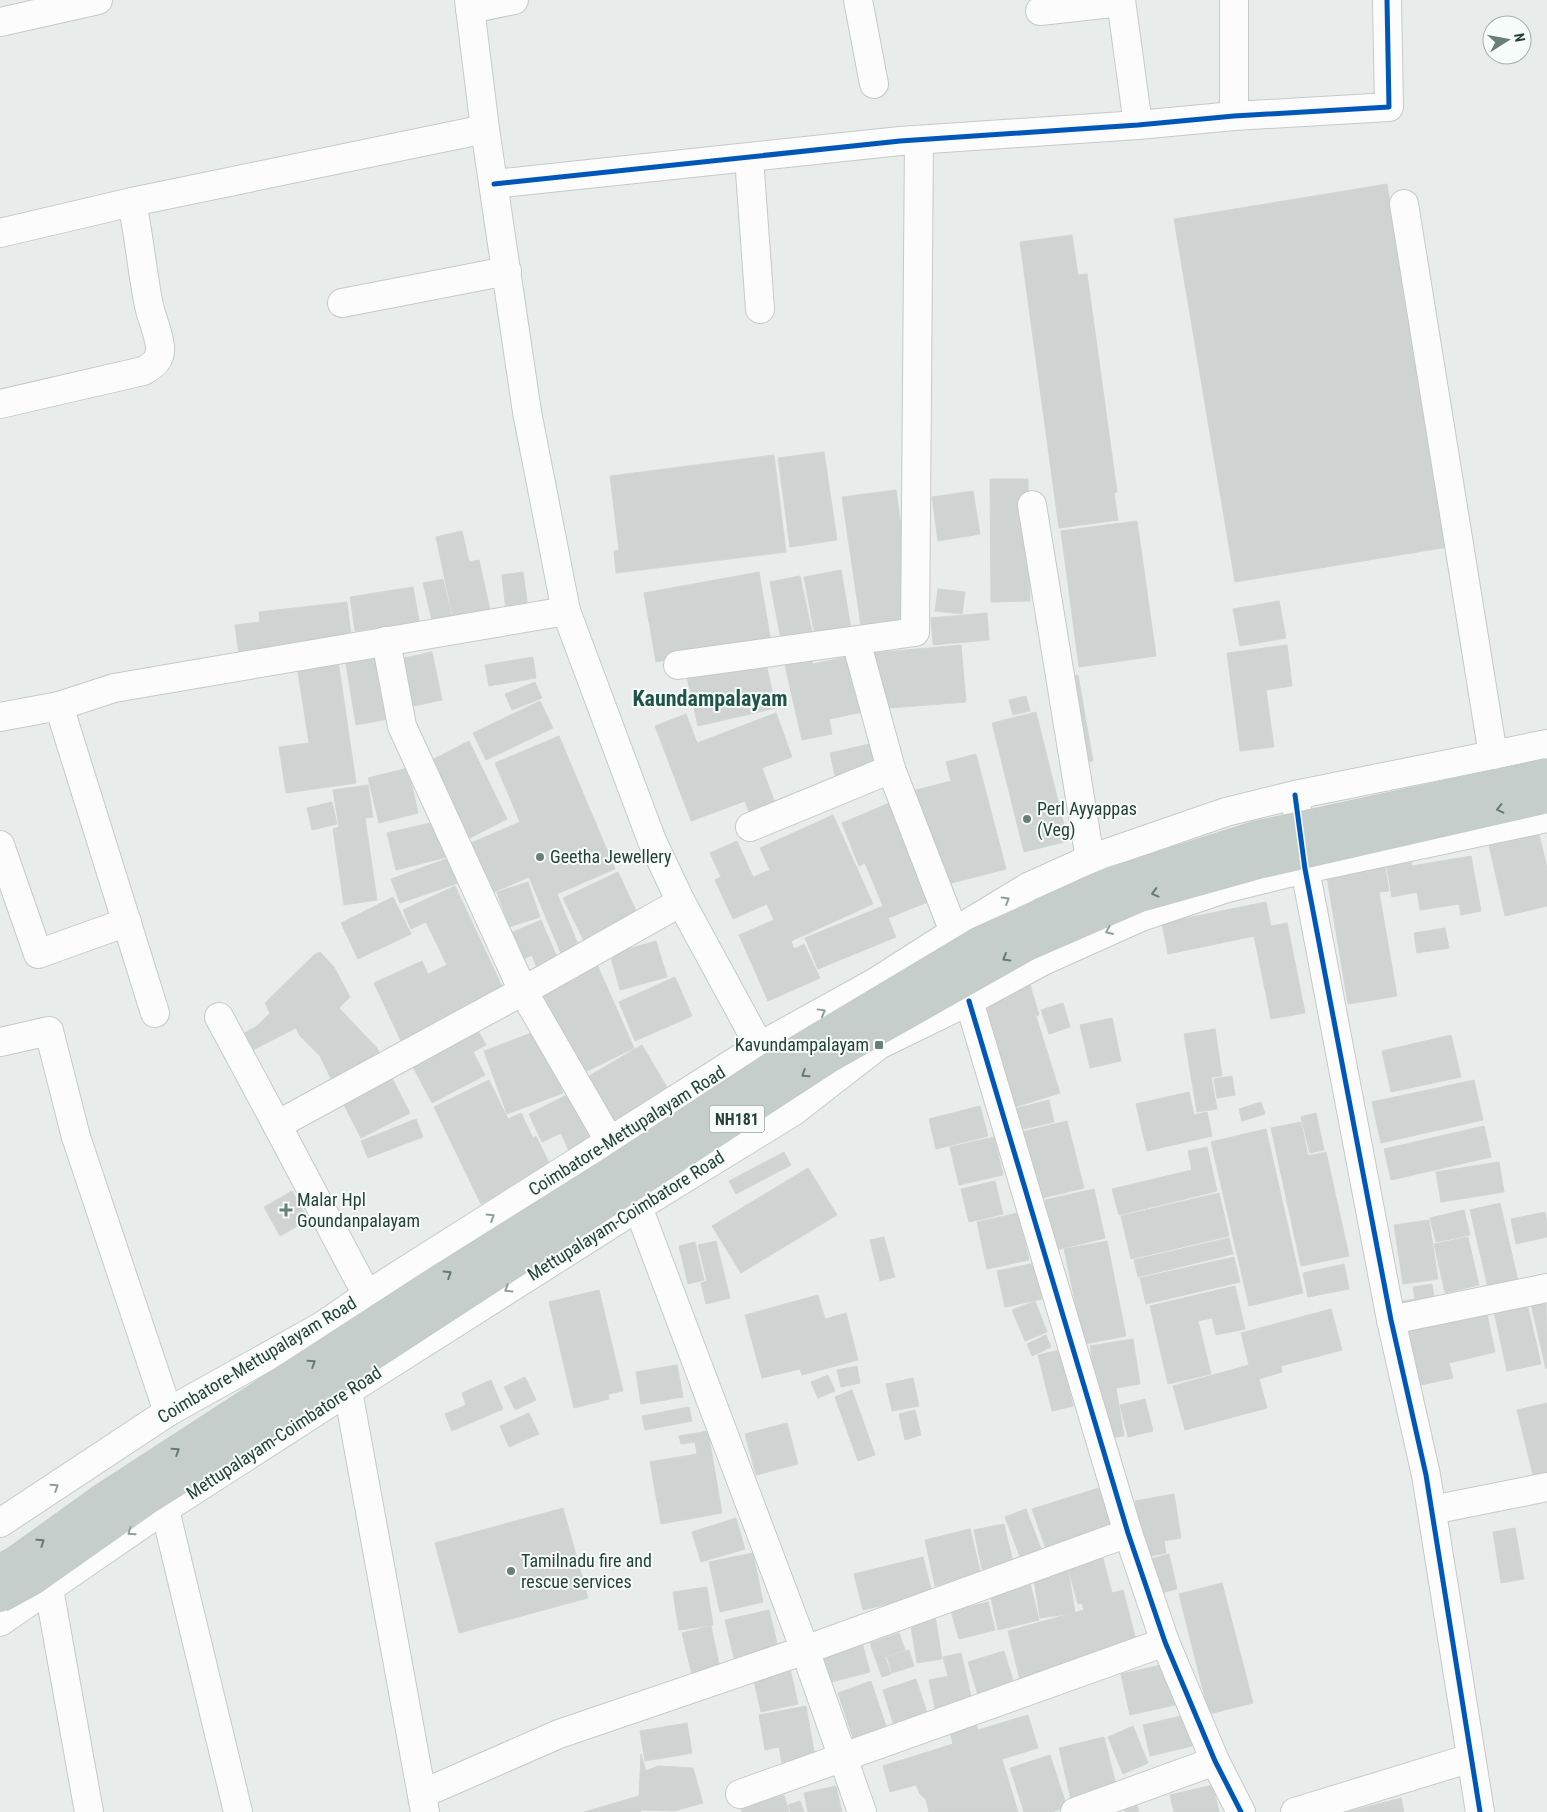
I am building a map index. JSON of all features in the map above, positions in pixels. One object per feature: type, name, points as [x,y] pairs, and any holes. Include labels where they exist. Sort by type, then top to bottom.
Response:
[{"type":"highway","name":"NH181","points":[[0,1569],[15,1561],[104,1498],[429,1286],[606,1175],[796,1050],[978,942],[1113,881],[1255,836],[1547,772]]},
{"type":"highway","name":"NH181","points":[[0,1598],[33,1580],[148,1499],[278,1417],[830,1058],[1027,946],[1140,897],[1258,864],[1547,798]]},
{"type":"street","points":[[0,22],[39,6],[98,0]]},
{"type":"street","points":[[514,0],[470,5],[485,129],[528,412],[566,611],[652,841],[681,902],[794,1111]]},
{"type":"street","points":[[858,0],[874,84]]},
{"type":"street","points":[[1234,0],[1234,116]]},
{"type":"street","points":[[494,184],[919,140],[1138,125],[1234,116],[1389,107],[1387,0]]},
{"type":"street","points":[[1040,11],[1121,1],[1138,125]]},
{"type":"street","points":[[0,233],[132,202],[485,129]]},
{"type":"street","points":[[678,666],[914,632],[919,140]]},
{"type":"street","points":[[749,158],[760,309]]},
{"type":"street","points":[[0,404],[143,371],[152,366],[159,358],[160,348],[147,292],[132,202]]},
{"type":"street","points":[[1404,204],[1493,755]]},
{"type":"street","points":[[342,303],[507,271]]},
{"type":"street","points":[[1032,505],[1090,859]]},
{"type":"street","points":[[0,716],[59,706],[114,688],[566,611]]},
{"type":"street","points":[[386,641],[402,726],[523,991],[610,1142]]},
{"type":"street","points":[[856,641],[891,769],[954,932]]},
{"type":"street","points":[[59,706],[155,1014]]},
{"type":"street","name":"Coimbatore-Mettupalayam Road","points":[[0,1523],[168,1412],[322,1326],[367,1295],[760,1046],[874,983],[1028,887],[1090,859],[1226,812],[1295,795],[1547,744]]},
{"type":"street","points":[[750,826],[891,769]]},
{"type":"street","points":[[1295,795],[1305,869],[1391,1320],[1426,1475],[1480,1812]]},
{"type":"street","name":"Mettupalayam-Coimbatore Road","points":[[0,1622],[164,1510],[348,1391],[638,1207],[794,1111],[879,1045],[969,1001],[1043,961],[1141,916],[1224,889],[1305,869],[1547,818]]},
{"type":"street","points":[[0,845],[38,954],[127,922]]},
{"type":"street","points":[[277,1125],[523,991],[681,902]]},
{"type":"street","points":[[969,1001],[1128,1533],[1165,1642],[1215,1761],[1241,1812]]},
{"type":"street","points":[[219,1017],[367,1295]]},
{"type":"street","points":[[0,1042],[49,1031],[76,1137],[168,1412]]},
{"type":"street","points":[[638,1207],[806,1650],[862,1812]]},
{"type":"street","points":[[1391,1320],[1547,1288]]},
{"type":"street","points":[[348,1391],[423,1803],[559,1734],[806,1650],[1128,1533]]},
{"type":"street","points":[[1432,1510],[1547,1487]]},
{"type":"street","points":[[164,1510],[238,1812]]},
{"type":"street","points":[[49,1589],[89,1812]]},
{"type":"street","points":[[740,1794],[1165,1642]]},
{"type":"street","points":[[1295,1812],[1471,1758]]},
{"type":"street","points":[[1075,1812],[1215,1761]]},
{"type":"building","points":[[1387,184],[1448,547],[1235,582],[1174,219]]},
{"type":"building","points":[[1072,235],[1078,275],[1087,274],[1117,492],[1114,493],[1118,520],[1059,528],[1020,242]]},
{"type":"building","points":[[824,452],[837,540],[790,547],[778,458]]},
{"type":"building","points":[[774,455],[786,552],[616,573],[614,551],[619,550],[610,476]]},
{"type":"building","points":[[990,479],[1028,479],[1030,601],[991,602]]},
{"type":"building","points":[[896,490],[914,619],[861,626],[842,497]]},
{"type":"building","points":[[973,491],[980,534],[938,541],[932,497]]},
{"type":"building","points":[[1137,521],[1156,656],[1079,667],[1061,531]]},
{"type":"building","points":[[462,531],[469,562],[479,560],[490,610],[453,618],[436,537]]},
{"type":"building","points":[[841,570],[851,629],[815,636],[804,577]]},
{"type":"building","points":[[523,572],[528,608],[506,611],[502,575]]},
{"type":"building","points":[[759,572],[771,642],[656,662],[644,593]]},
{"type":"building","points":[[800,576],[812,632],[781,639],[770,582]]},
{"type":"building","points":[[443,579],[452,618],[433,624],[423,583]]},
{"type":"building","points":[[413,587],[419,621],[355,631],[350,597]]},
{"type":"building","points":[[938,589],[965,592],[962,614],[935,611]]},
{"type":"building","points":[[1279,601],[1286,638],[1240,646],[1233,609]]},
{"type":"building","points":[[347,602],[351,635],[296,642],[296,649],[239,656],[235,625],[260,622],[259,612]]},
{"type":"building","points":[[987,613],[989,640],[933,645],[931,618]]},
{"type":"building","points":[[961,645],[966,702],[877,709],[872,653]]},
{"type":"building","points":[[1287,645],[1292,686],[1266,690],[1274,747],[1240,751],[1227,653]]},
{"type":"building","points":[[432,652],[442,700],[409,707],[399,659]]},
{"type":"building","points":[[378,653],[389,719],[356,725],[345,658]]},
{"type":"building","points":[[810,655],[813,664],[851,656],[863,712],[829,719],[832,734],[802,740],[784,661]]},
{"type":"building","points":[[533,657],[536,678],[489,686],[485,665]]},
{"type":"building","points":[[765,659],[776,708],[698,726],[687,677]]},
{"type":"building","points":[[338,660],[356,783],[286,793],[279,747],[309,743],[297,666]]},
{"type":"building","points":[[1078,675],[1093,761],[1081,763],[1066,677]]},
{"type":"building","points":[[535,682],[542,698],[512,710],[505,694]]},
{"type":"building","points":[[1026,696],[1030,711],[1013,715],[1009,700]]},
{"type":"building","points":[[540,701],[553,728],[486,760],[473,733]]},
{"type":"building","points":[[1036,712],[1068,841],[1024,852],[992,723]]},
{"type":"building","points":[[776,713],[792,757],[762,768],[775,803],[749,812],[745,801],[691,821],[655,726],[686,714],[697,743]]},
{"type":"building","name":"Geetha Jewellery","points":[[559,736],[615,869],[557,894],[580,949],[562,956],[529,877],[487,895],[466,845],[520,822],[495,763]]},
{"type":"building","points":[[469,741],[507,819],[466,840],[428,762]]},
{"type":"building","points":[[874,743],[879,766],[835,776],[830,753]]},
{"type":"building","points":[[976,754],[1006,869],[940,886],[905,793],[951,781],[946,762]]},
{"type":"building","points":[[408,768],[418,813],[379,823],[368,778]]},
{"type":"building","points":[[368,785],[373,817],[365,818],[377,900],[344,905],[333,829],[339,827],[333,790]]},
{"type":"building","points":[[899,799],[940,897],[888,918],[896,937],[818,969],[805,938],[883,906],[865,863],[859,866],[842,823]]},
{"type":"building","points":[[332,802],[337,824],[312,830],[307,808]]},
{"type":"building","points":[[833,815],[873,904],[791,941],[794,949],[804,944],[820,978],[768,1001],[739,935],[774,920],[767,904],[733,919],[715,880],[721,877],[710,853],[737,841],[753,877],[770,870],[760,848]]},
{"type":"building","points":[[439,821],[447,857],[396,870],[387,833]]},
{"type":"building","points":[[1539,834],[1547,868],[1547,906],[1505,916],[1489,845]]},
{"type":"building","points":[[1410,853],[1412,866],[1471,856],[1481,911],[1461,915],[1459,904],[1420,910],[1417,892],[1392,897],[1385,857]]},
{"type":"building","points":[[449,858],[458,883],[400,903],[391,879]]},
{"type":"building","points":[[1384,861],[1389,891],[1379,892],[1397,996],[1348,1004],[1326,871]]},
{"type":"building","points":[[618,872],[638,915],[584,941],[563,898]]},
{"type":"building","points":[[528,882],[540,917],[509,927],[497,892]]},
{"type":"building","points":[[455,886],[505,993],[401,1041],[374,983],[422,961],[428,974],[447,965],[426,922],[411,929],[403,910]]},
{"type":"building","points":[[393,897],[411,934],[358,959],[341,923]]},
{"type":"building","points":[[1266,902],[1271,926],[1287,923],[1305,1013],[1271,1019],[1254,936],[1168,954],[1162,923]]},
{"type":"building","points":[[541,920],[560,964],[539,973],[532,955],[517,962],[506,935]]},
{"type":"building","points":[[1445,928],[1449,948],[1417,953],[1414,933]]},
{"type":"building","points":[[656,941],[667,977],[620,990],[610,954]]},
{"type":"building","points":[[320,952],[334,967],[350,997],[339,1008],[377,1048],[382,1058],[335,1087],[320,1056],[300,1036],[296,1028],[249,1052],[241,1035],[257,1026],[270,1013],[265,1003],[315,954]]},
{"type":"building","points":[[596,962],[634,1048],[581,1074],[538,989]]},
{"type":"building","points":[[675,977],[692,1016],[635,1041],[619,1002]]},
{"type":"building","points":[[1030,985],[1039,1015],[1036,1016],[1060,1093],[1015,1107],[982,1000]]},
{"type":"building","points":[[1063,1003],[1070,1027],[1049,1034],[1041,1010]]},
{"type":"building","points":[[1112,1018],[1121,1061],[1090,1068],[1080,1025]]},
{"type":"building","points":[[477,1029],[486,1045],[473,1052],[485,1075],[432,1103],[412,1065]]},
{"type":"building","points":[[1215,1029],[1222,1076],[1211,1077],[1217,1109],[1197,1112],[1184,1034]]},
{"type":"building","points":[[539,1030],[563,1093],[507,1114],[484,1051]]},
{"type":"building","points":[[1451,1035],[1461,1077],[1391,1092],[1382,1051]]},
{"type":"building","points":[[642,1045],[668,1089],[609,1123],[584,1079]]},
{"type":"building","points":[[1232,1076],[1235,1095],[1217,1098],[1214,1079]]},
{"type":"building","points":[[392,1078],[410,1113],[361,1138],[343,1103]]},
{"type":"building","points":[[489,1080],[508,1119],[521,1113],[533,1138],[536,1136],[552,1169],[481,1204],[434,1107]]},
{"type":"building","points":[[1474,1080],[1483,1120],[1381,1143],[1372,1102]]},
{"type":"building","points":[[1189,1092],[1194,1115],[1207,1112],[1212,1136],[1147,1151],[1136,1104]]},
{"type":"building","points":[[571,1093],[594,1139],[569,1151],[561,1133],[542,1142],[529,1114]]},
{"type":"building","points":[[1049,1100],[1054,1122],[1019,1130],[1014,1109]]},
{"type":"building","points":[[1261,1102],[1265,1114],[1242,1121],[1239,1109]]},
{"type":"building","points":[[980,1106],[988,1136],[936,1149],[929,1119]]},
{"type":"building","points":[[1316,1113],[1324,1150],[1310,1153],[1301,1117]]},
{"type":"building","points":[[416,1119],[423,1137],[368,1158],[361,1141]]},
{"type":"building","points":[[1067,1121],[1084,1188],[1038,1199],[1022,1132]]},
{"type":"building","points":[[1301,1122],[1308,1156],[1326,1152],[1349,1256],[1301,1266],[1271,1128]]},
{"type":"building","points":[[1484,1126],[1491,1157],[1391,1180],[1384,1149]]},
{"type":"building","points":[[1266,1129],[1303,1293],[1249,1306],[1211,1142]]},
{"type":"building","points":[[994,1137],[1003,1175],[959,1185],[950,1147]]},
{"type":"building","points":[[1207,1147],[1217,1191],[1119,1215],[1112,1189],[1192,1170],[1188,1151]]},
{"type":"building","points":[[784,1152],[791,1165],[736,1194],[729,1181]]},
{"type":"building","points":[[1499,1162],[1504,1192],[1441,1202],[1436,1172]]},
{"type":"building","points":[[808,1168],[837,1215],[741,1273],[712,1226]]},
{"type":"building","points":[[995,1181],[1003,1214],[969,1222],[961,1189]]},
{"type":"building","points":[[1094,1189],[1105,1238],[1056,1250],[1045,1200]]},
{"type":"building","points":[[292,1191],[308,1220],[280,1236],[264,1207]]},
{"type":"building","points":[[1219,1193],[1229,1236],[1131,1259],[1121,1216]]},
{"type":"building","points":[[1500,1203],[1519,1285],[1489,1292],[1470,1210]]},
{"type":"building","points":[[1464,1210],[1470,1235],[1436,1242],[1430,1218]]},
{"type":"building","points":[[1545,1212],[1547,1237],[1516,1244],[1511,1219]]},
{"type":"building","points":[[1018,1213],[1029,1260],[987,1269],[977,1222]]},
{"type":"building","points":[[1429,1220],[1438,1279],[1403,1284],[1394,1225]]},
{"type":"building","points":[[884,1237],[895,1277],[880,1281],[870,1240]]},
{"type":"building","points":[[1468,1237],[1479,1285],[1445,1293],[1434,1244]]},
{"type":"building","points":[[1229,1238],[1233,1254],[1138,1277],[1134,1260]]},
{"type":"building","points":[[716,1241],[730,1298],[706,1304],[701,1283],[707,1281],[698,1245]]},
{"type":"building","points":[[1107,1241],[1126,1336],[1084,1344],[1064,1249]]},
{"type":"building","points":[[695,1242],[704,1280],[688,1284],[679,1246]]},
{"type":"building","points":[[1234,1257],[1240,1282],[1146,1304],[1140,1278]]},
{"type":"building","points":[[1035,1263],[1042,1299],[1005,1307],[997,1271]]},
{"type":"building","points":[[1344,1264],[1349,1289],[1308,1297],[1303,1273]]},
{"type":"building","points":[[1432,1284],[1435,1305],[1398,1311],[1396,1302],[1415,1299],[1413,1287]]},
{"type":"building","points":[[1235,1286],[1245,1329],[1216,1335],[1212,1318],[1198,1321],[1211,1374],[1168,1384],[1150,1306]]},
{"type":"building","points":[[599,1290],[623,1391],[608,1394],[609,1399],[574,1408],[549,1302]]},
{"type":"building","points":[[818,1295],[825,1319],[846,1313],[858,1360],[802,1375],[800,1369],[762,1378],[745,1315]]},
{"type":"building","points":[[1526,1299],[1541,1364],[1507,1371],[1493,1307]]},
{"type":"building","points":[[1546,1300],[1547,1368],[1546,1369],[1531,1304]]},
{"type":"building","points":[[1035,1301],[1047,1332],[1025,1341],[1012,1310]]},
{"type":"building","points":[[1331,1309],[1342,1350],[1281,1366],[1282,1372],[1259,1379],[1267,1408],[1185,1430],[1173,1386],[1249,1365],[1241,1333]]},
{"type":"building","points":[[1486,1309],[1495,1352],[1449,1363],[1453,1378],[1416,1386],[1403,1328]]},
{"type":"building","points":[[1046,1335],[1051,1347],[1032,1356],[1027,1344]]},
{"type":"building","points":[[1133,1339],[1140,1384],[1116,1388],[1124,1436],[1105,1439],[1090,1346]]},
{"type":"building","points":[[1060,1350],[1073,1406],[1052,1411],[1038,1355]]},
{"type":"building","points":[[677,1365],[683,1397],[641,1404],[636,1372]]},
{"type":"building","points":[[857,1366],[860,1383],[841,1387],[837,1370]]},
{"type":"building","points":[[828,1375],[835,1391],[818,1398],[811,1382]]},
{"type":"building","points":[[525,1377],[536,1400],[515,1410],[504,1387]]},
{"type":"building","points":[[913,1378],[919,1406],[892,1411],[886,1384]]},
{"type":"building","points":[[491,1380],[503,1409],[452,1431],[445,1414],[466,1405],[462,1393]]},
{"type":"building","points":[[852,1390],[875,1455],[858,1461],[835,1397]]},
{"type":"building","points":[[1145,1399],[1153,1431],[1128,1437],[1120,1405]]},
{"type":"building","points":[[1547,1403],[1547,1480],[1535,1483],[1517,1410]]},
{"type":"building","points":[[689,1407],[692,1421],[645,1430],[642,1416]]},
{"type":"building","points":[[915,1410],[921,1435],[905,1440],[899,1414]]},
{"type":"building","points":[[529,1413],[539,1434],[509,1447],[500,1426]]},
{"type":"building","points":[[787,1423],[798,1464],[756,1475],[745,1434]]},
{"type":"building","points":[[708,1431],[722,1513],[661,1524],[650,1462],[697,1454],[695,1442],[681,1444],[679,1436]]},
{"type":"building","points":[[1102,1487],[1116,1530],[1047,1552],[1032,1509]]},
{"type":"building","points":[[1174,1494],[1181,1538],[1164,1541],[1166,1553],[1145,1557],[1135,1501]]},
{"type":"building","name":"Tamilnadu fire and rescue services","points":[[563,1508],[588,1598],[459,1633],[435,1543]]},
{"type":"building","points":[[1026,1509],[1043,1554],[1022,1562],[1005,1517]]},
{"type":"building","points":[[736,1518],[745,1549],[701,1562],[692,1532]]},
{"type":"building","points":[[1004,1524],[1013,1562],[982,1569],[974,1530]]},
{"type":"building","points":[[1515,1528],[1524,1579],[1501,1583],[1493,1532]]},
{"type":"building","points":[[970,1529],[981,1575],[935,1586],[925,1540]]},
{"type":"building","points":[[753,1553],[763,1602],[720,1612],[709,1562]]},
{"type":"building","points":[[1169,1554],[1177,1589],[1157,1594],[1150,1559]]},
{"type":"building","points":[[1102,1555],[1112,1593],[1123,1590],[1137,1644],[1021,1684],[1008,1631],[1084,1610],[1082,1603],[1078,1604],[1067,1564]]},
{"type":"building","points":[[923,1557],[932,1593],[863,1610],[854,1574]]},
{"type":"building","points":[[1068,1569],[1075,1613],[1040,1618],[1033,1574]]},
{"type":"building","points":[[1029,1579],[1039,1620],[998,1630],[989,1589]]},
{"type":"building","points":[[1222,1583],[1253,1703],[1209,1714],[1179,1594]]},
{"type":"building","points":[[707,1587],[713,1625],[679,1630],[673,1592]]},
{"type":"building","points":[[988,1602],[995,1630],[959,1639],[951,1611]]},
{"type":"building","points":[[934,1609],[942,1659],[917,1663],[909,1614]]},
{"type":"building","points":[[769,1610],[778,1647],[734,1658],[725,1620]]},
{"type":"building","points":[[711,1626],[720,1668],[692,1675],[682,1633]]},
{"type":"building","points":[[899,1633],[905,1650],[885,1657],[891,1674],[882,1677],[870,1643]]},
{"type":"building","points":[[861,1639],[870,1672],[824,1684],[815,1651]]},
{"type":"building","points":[[909,1650],[914,1666],[892,1673],[887,1657]]},
{"type":"building","points":[[1004,1651],[1015,1687],[979,1698],[968,1662]]},
{"type":"building","points":[[961,1653],[973,1705],[936,1713],[929,1680],[948,1676],[943,1657]]},
{"type":"building","points":[[1170,1663],[1179,1704],[1130,1715],[1121,1674]]},
{"type":"building","points":[[790,1669],[798,1704],[761,1712],[753,1677]]},
{"type":"building","points":[[916,1679],[928,1716],[894,1726],[883,1690]]},
{"type":"building","points":[[871,1681],[887,1729],[854,1741],[838,1693]]},
{"type":"building","points":[[806,1706],[815,1757],[782,1763],[779,1747],[765,1750],[759,1715]]},
{"type":"building","points":[[1028,1715],[1038,1748],[1002,1759],[1018,1812],[929,1812],[926,1800],[920,1794],[916,1785],[890,1792],[883,1766],[953,1744],[950,1732],[976,1724],[978,1730]]},
{"type":"building","points":[[1185,1715],[1192,1746],[1150,1756],[1143,1725]]},
{"type":"building","points":[[687,1723],[692,1753],[645,1761],[640,1731]]},
{"type":"building","points":[[1133,1726],[1148,1763],[1123,1774],[1108,1737]]},
{"type":"building","points":[[1104,1737],[1117,1789],[1071,1800],[1059,1748]]},
{"type":"building","points":[[641,1754],[646,1771],[658,1766],[693,1768],[703,1803],[674,1811],[584,1812],[639,1796]]},
{"type":"building","points":[[1050,1755],[1067,1807],[1052,1812],[1024,1812],[1010,1768]]},
{"type":"building","points":[[1213,1785],[1219,1812],[1174,1812],[1170,1795]]},
{"type":"building","points":[[836,1786],[842,1812],[808,1812],[804,1793]]},
{"type":"building","points":[[784,1795],[789,1812],[742,1812],[741,1808]]},
{"type":"building","points":[[1401,1798],[1404,1812],[1347,1812]]},
{"type":"building","points":[[800,1801],[804,1812],[791,1812],[788,1805]]},
{"type":"building","points":[[1136,1803],[1139,1812],[1125,1812],[1124,1808]]},
{"type":"cycle path","points":[[494,184],[900,141],[1138,125],[1234,116],[1389,107],[1387,0]]},
{"type":"cycle path","points":[[1295,795],[1305,869],[1391,1320],[1426,1475],[1480,1812]]},
{"type":"cycle path","points":[[969,1001],[1128,1533],[1165,1642],[1215,1761],[1241,1812]]},
{"type":"place","name":"Perl Ayyappas (Veg)","points":[[1027,819]]},
{"type":"place","name":"Geetha Jewellery","points":[[540,857]]},
{"type":"place","name":"Kavundampalayam","points":[[879,1045]]},
{"type":"place","name":"Malar Hpl Goundanpalayam","points":[[286,1210]]},
{"type":"place","name":"Tamilnadu fire and rescue services","points":[[511,1571]]},
{"type":"district","name":"Kaundampalayam","points":[[710,698]]}]
